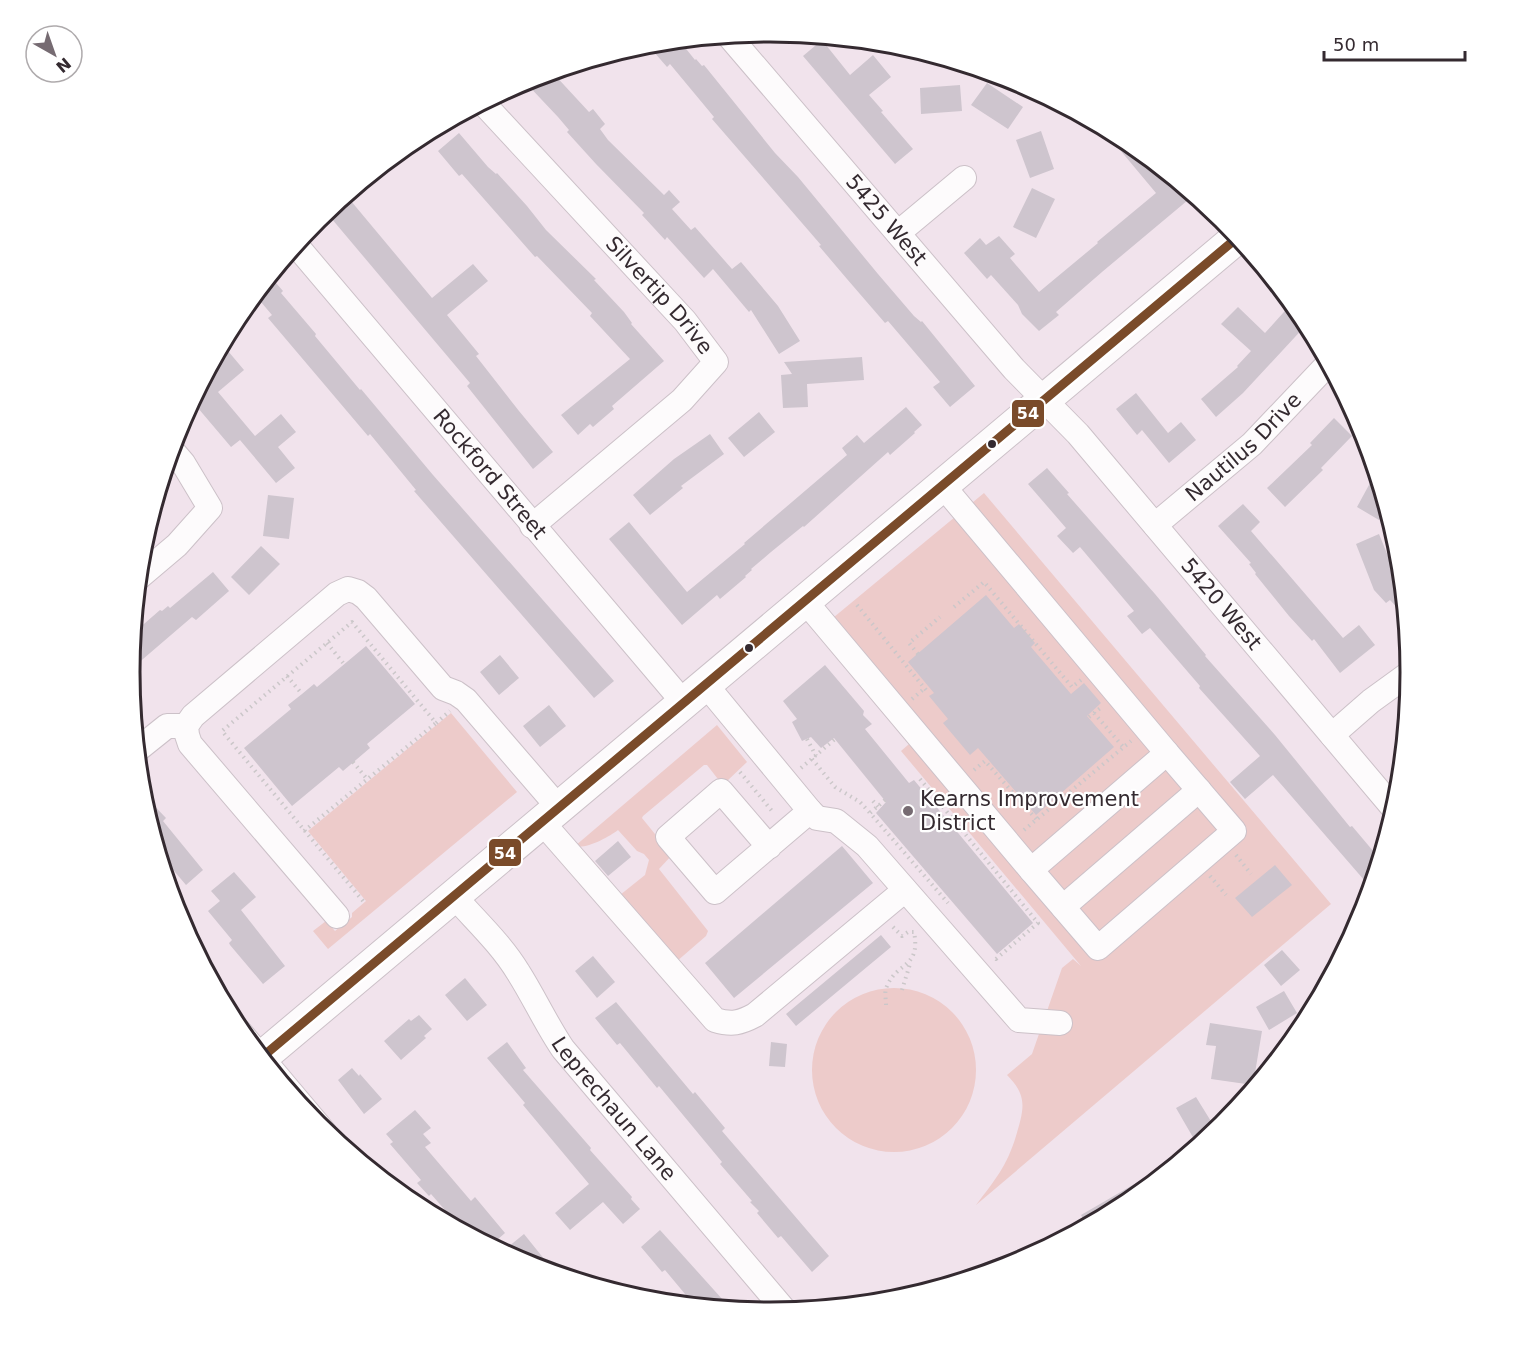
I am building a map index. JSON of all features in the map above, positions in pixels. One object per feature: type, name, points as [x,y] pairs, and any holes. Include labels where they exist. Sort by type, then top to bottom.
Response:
[{"type":"main road","points":[[267,1052],[1231,243]]},
{"type":"street","name":"5425 West","points":[[741,43],[898,233],[1014,369],[1045,400]]},
{"type":"street","name":"Silvertip Drive","points":[[488,109],[685,321],[716,362],[682,400],[532,526]]},
{"type":"street","points":[[898,233],[964,178]]},
{"type":"street","name":"Rockford Street","points":[[301,251],[532,526],[810,811]]},
{"type":"street","name":"Nautilus Drive","points":[[1155,525],[1252,444],[1323,370]]},
{"type":"street","name":"5420 West","points":[[1045,400],[1078,434],[1387,800]]},
{"type":"street","points":[[149,569],[177,545],[210,508],[178,457]]},
{"type":"street","points":[[805,601],[1098,948],[1108,940],[1234,831],[943,486]]},
{"type":"street","points":[[337,916],[190,744],[186,726],[193,716],[337,594],[348,589],[366,598],[443,688],[466,700],[550,815],[715,1020],[729,1025],[742,1022],[755,1015],[905,890]]},
{"type":"street","points":[[1332,735],[1371,701],[1400,680]]},
{"type":"street","points":[[144,744],[167,726],[186,726]]},
{"type":"street","points":[[1031,870],[1167,753]]},
{"type":"street","points":[[1063,907],[1199,790]]},
{"type":"street","points":[[769,847],[810,811],[817,818],[836,821],[857,837],[1020,1020],[1060,1023]]},
{"type":"street","name":"Leprechaun Lane","points":[[454,896],[518,971],[547,1025],[563,1049],[778,1303]]},
{"type":"path","points":[[954,607],[984,582],[1072,687],[1084,678]]},
{"type":"path","points":[[857,605],[926,689],[910,701]]},
{"type":"path","points":[[918,654],[909,643],[940,617]]},
{"type":"path","points":[[363,901],[222,731],[352,622],[435,723]]},
{"type":"path","points":[[327,643],[344,664]]},
{"type":"path","points":[[287,676],[302,694]]},
{"type":"path","points":[[1089,717],[1105,704]]},
{"type":"path","points":[[304,831],[450,711],[453,712]]},
{"type":"path","points":[[1094,713],[1124,748]]},
{"type":"path","points":[[1022,832],[1136,736]]},
{"type":"path","points":[[807,739],[814,757],[835,787],[860,802],[951,908]]},
{"type":"path","points":[[799,769],[835,740]]},
{"type":"path","points":[[966,763],[973,771],[985,761],[1037,820]]},
{"type":"path","points":[[353,762],[367,779]]},
{"type":"path","points":[[740,772],[772,810]]},
{"type":"path","points":[[262,780],[267,776]]},
{"type":"path","points":[[920,779],[1038,923],[996,959],[988,951]]},
{"type":"path","points":[[763,800],[771,793]]},
{"type":"path","points":[[870,813],[885,800]]},
{"type":"path","points":[[873,801],[879,807]]},
{"type":"path","points":[[1232,850],[1251,874]]},
{"type":"path","points":[[879,911],[902,936],[908,932],[914,932],[916,947],[903,990]]},
{"type":"path","points":[[886,1005],[885,988],[910,963]]},
{"type":"shaded area","points":[[984,493],[1331,904],[976,1205],[1004,1164],[1021,1118],[1021,1096],[1007,1075],[1032,1054],[1062,968],[1073,959],[1081,966],[901,751],[916,738],[822,627]]},
{"type":"shaded area","points":[[451,713],[517,792],[328,949],[313,931],[326,921],[335,931],[366,901],[308,831]]},
{"type":"shaded area","points":[[717,725],[747,762],[726,782],[721,783],[707,765],[704,765],[642,818],[672,855],[659,869],[708,931],[706,936],[676,962],[620,895],[645,875],[649,860],[644,854],[637,851],[618,830],[591,845],[575,846]]},
{"type":"shaded area","points":[[894,988],[910,989],[925,994],[952,1012],[970,1039],[975,1054],[975,1086],[970,1101],[952,1128],[925,1146],[910,1151],[894,1152],[878,1151],[863,1146],[836,1128],[818,1101],[813,1086],[812,1070],[813,1054],[818,1039],[836,1012],[863,994],[878,989]]},
{"type":"building","points":[[818,44],[826,44],[850,75],[873,55],[891,77],[869,95],[913,149],[895,164],[803,56]]},
{"type":"building","points":[[685,48],[695,60],[702,66],[704,65],[775,153],[798,177],[914,316],[922,321],[975,386],[950,407],[933,387],[940,382],[888,321],[885,323],[847,279],[819,246],[821,245],[712,119],[714,117],[670,64],[667,67],[655,53]]},
{"type":"building","points":[[558,79],[589,112],[593,109],[605,124],[600,129],[608,140],[664,195],[669,190],[680,202],[672,209],[691,230],[695,227],[732,269],[741,262],[778,306],[800,341],[779,354],[751,310],[749,312],[713,269],[704,278],[667,237],[665,240],[642,215],[644,213],[567,132],[569,130],[532,89]]},
{"type":"building","points":[[987,83],[1023,107],[1008,129],[971,105]]},
{"type":"building","points":[[960,85],[962,111],[921,114],[920,88]]},
{"type":"building","points":[[1041,131],[1054,169],[1030,178],[1016,140]]},
{"type":"building","points":[[459,133],[488,167],[497,173],[527,206],[546,230],[596,279],[594,280],[664,361],[612,406],[614,409],[593,427],[590,424],[578,435],[561,415],[630,359],[590,316],[592,313],[537,256],[535,257],[462,174],[459,176],[438,151]]},
{"type":"building","points":[[1117,146],[1188,200],[1056,312],[1059,315],[1039,331],[1022,314],[1018,305],[991,275],[987,279],[964,253],[980,238],[986,245],[999,236],[1015,254],[1010,258],[1039,292],[1156,193]]},
{"type":"building","points":[[1032,188],[1055,199],[1036,238],[1013,227]]},
{"type":"building","points":[[351,201],[432,298],[473,264],[488,281],[447,315],[479,354],[476,356],[553,452],[533,469],[467,386],[470,383],[332,219]]},
{"type":"building","points":[[275,282],[283,291],[281,293],[360,390],[614,681],[594,698],[414,491],[416,490],[370,434],[368,436],[268,318],[272,315],[261,302]]},
{"type":"building","points":[[1238,307],[1265,333],[1285,310],[1300,332],[1243,393],[1216,417],[1201,399],[1238,367],[1251,351],[1221,324]]},
{"type":"building","points":[[227,351],[244,370],[218,392],[255,436],[281,414],[296,432],[278,447],[295,468],[276,483],[240,440],[231,447],[198,408]]},
{"type":"building","points":[[862,357],[864,380],[807,384],[808,407],[783,408],[781,375],[792,374],[784,362]]},
{"type":"building","points":[[1136,393],[1168,433],[1181,422],[1196,440],[1169,463],[1142,430],[1137,435],[1116,409]]},
{"type":"building","points":[[906,407],[922,425],[915,433],[890,455],[888,452],[804,527],[751,569],[746,577],[720,599],[717,595],[682,625],[609,539],[629,522],[687,592],[847,455],[842,448],[857,435],[864,443]]},
{"type":"building","points":[[759,412],[775,432],[744,457],[728,438]]},
{"type":"building","points":[[1334,418],[1352,436],[1321,468],[1323,470],[1285,507],[1267,488],[1312,445],[1310,443]]},
{"type":"building","points":[[710,434],[724,454],[681,486],[683,488],[650,515],[633,495],[674,459]]},
{"type":"building","points":[[1047,468],[1205,656],[1275,735],[1350,827],[1352,826],[1374,852],[1365,881],[1273,775],[1245,799],[1230,782],[1260,756],[1199,688],[1200,686],[1150,628],[1142,634],[1127,616],[1134,611],[1080,547],[1073,553],[1057,536],[1066,528],[1028,484]]},
{"type":"building","points":[[1371,482],[1381,517],[1379,520],[1357,507]]},
{"type":"building","points":[[268,495],[294,498],[289,539],[263,536]]},
{"type":"building","points":[[1243,504],[1260,522],[1251,531],[1343,638],[1359,625],[1375,645],[1340,673],[1314,639],[1312,641],[1289,616],[1255,574],[1249,564],[1251,563],[1218,526]]},
{"type":"building","points":[[1379,534],[1390,561],[1397,607],[1390,600],[1386,603],[1374,590],[1356,544]]},
{"type":"building","points":[[261,546],[280,564],[249,595],[231,577]]},
{"type":"building","points":[[213,572],[229,591],[196,620],[192,617],[140,661],[141,626],[160,610],[168,606],[170,608]]},
{"type":"building","points":[[986,595],[1014,628],[1019,624],[1035,643],[1031,647],[1071,694],[1084,683],[1101,703],[1087,716],[1114,747],[1036,815],[978,748],[970,755],[943,723],[948,719],[929,696],[934,693],[908,662]]},
{"type":"building","points":[[366,646],[415,704],[367,744],[370,748],[343,771],[339,767],[292,806],[244,748],[291,709],[288,705],[314,684],[317,687]]},
{"type":"building","points":[[500,655],[519,678],[499,695],[480,672]]},
{"type":"building","name":"Kearns Improvement District","points":[[825,665],[864,711],[863,715],[872,724],[865,729],[909,783],[914,780],[1033,923],[997,954],[876,813],[886,802],[834,738],[821,748],[811,737],[802,741],[792,722],[797,719],[783,701]]},
{"type":"building","points":[[549,705],[566,726],[540,747],[523,726]]},
{"type":"building","points":[[154,806],[166,818],[163,821],[203,870],[186,885],[170,867]]},
{"type":"building","points":[[618,841],[631,857],[608,876],[595,861]]},
{"type":"building","points":[[842,846],[873,883],[734,998],[705,963]]},
{"type":"building","points":[[1275,865],[1292,885],[1252,917],[1235,898]]},
{"type":"building","points":[[234,872],[256,897],[241,910],[285,966],[263,984],[230,945],[232,940],[208,911],[220,901],[211,891]]},
{"type":"building","points":[[881,935],[891,947],[796,1026],[786,1014]]},
{"type":"building","points":[[1282,950],[1300,970],[1281,986],[1264,965]]},
{"type":"building","points":[[593,956],[615,982],[597,998],[575,971]]},
{"type":"building","points":[[465,978],[487,1005],[467,1021],[445,995]]},
{"type":"building","points":[[1284,991],[1297,1013],[1269,1030],[1256,1007]]},
{"type":"building","points":[[616,1002],[693,1094],[695,1092],[725,1128],[722,1131],[829,1256],[812,1272],[781,1236],[778,1238],[757,1213],[759,1211],[750,1202],[752,1201],[720,1164],[722,1162],[659,1086],[657,1088],[620,1043],[617,1045],[595,1018]]},
{"type":"building","points":[[419,1015],[432,1029],[424,1036],[426,1038],[401,1060],[384,1041],[409,1019],[411,1021]]},
{"type":"building","points":[[1210,1023],[1262,1031],[1255,1075],[1247,1084],[1211,1079],[1216,1046],[1206,1045]]},
{"type":"building","points":[[507,1042],[526,1068],[523,1070],[640,1209],[623,1224],[603,1202],[570,1230],[555,1213],[589,1184],[487,1058]]},
{"type":"building","points":[[771,1042],[787,1044],[785,1067],[769,1066]]},
{"type":"building","points":[[352,1068],[382,1099],[364,1114],[338,1080]]},
{"type":"building","points":[[1196,1097],[1212,1122],[1194,1139],[1176,1108]]},
{"type":"building","points":[[415,1110],[431,1128],[423,1134],[431,1143],[425,1147],[471,1201],[475,1197],[505,1233],[496,1240],[450,1216],[431,1194],[429,1196],[417,1183],[421,1180],[390,1144],[393,1142],[386,1134]]},
{"type":"building","points":[[1150,1175],[1150,1176],[1085,1219],[1081,1215]]},
{"type":"building","points":[[660,1230],[723,1300],[688,1298],[665,1270],[662,1272],[641,1247]]},
{"type":"building","points":[[524,1234],[546,1262],[529,1255],[509,1246]]},
{"type":"transit line","name":"54","points":[[267,1053],[1231,243]]},
{"type":"place","name":"Kearns Improvement District","points":[[908,811]]}]
